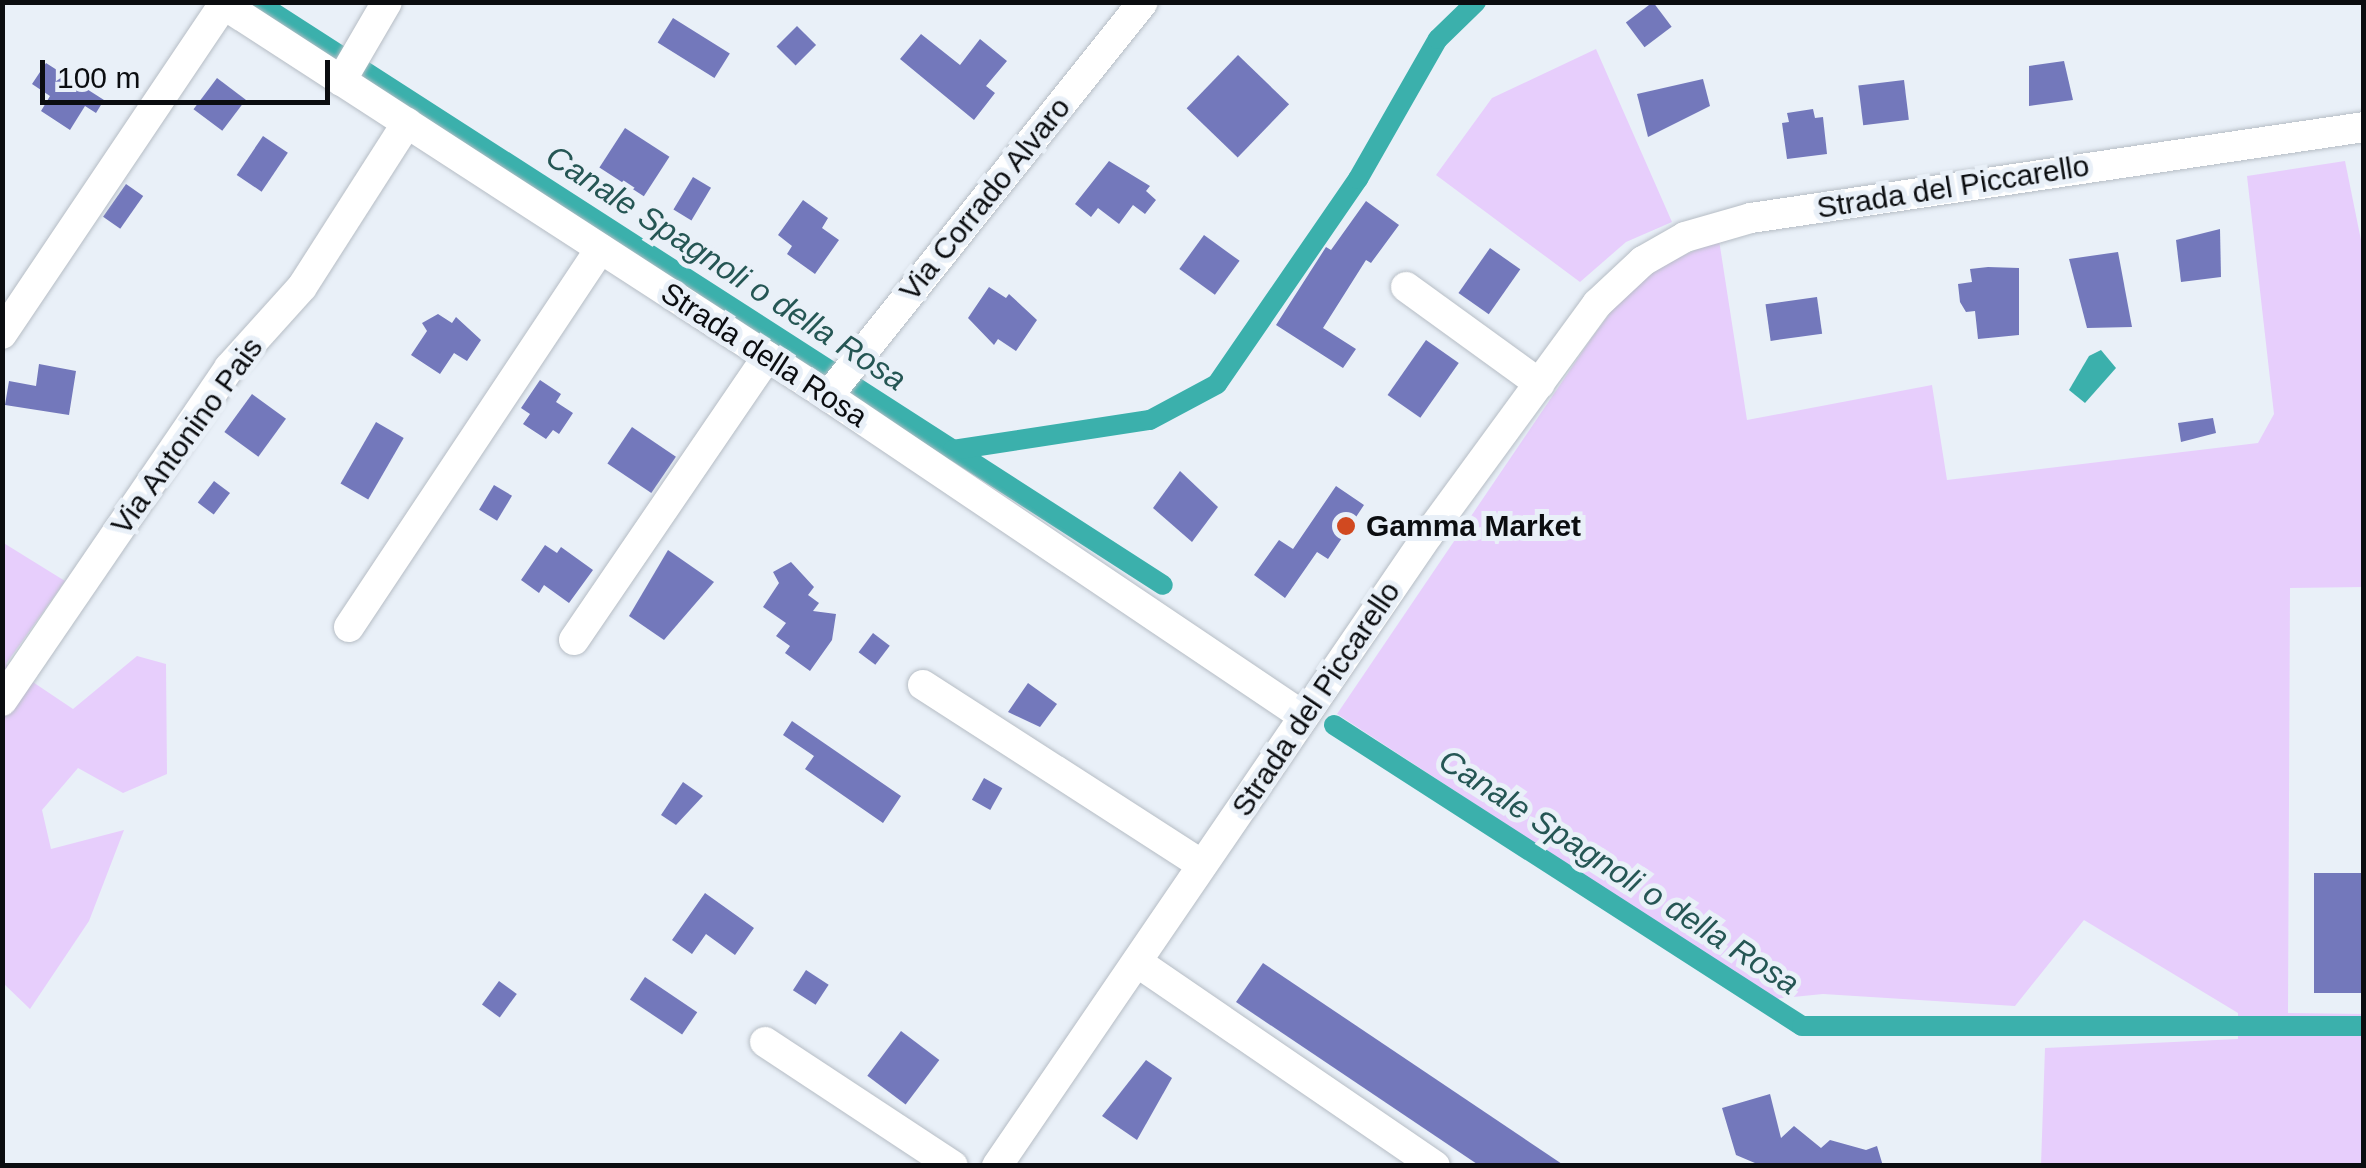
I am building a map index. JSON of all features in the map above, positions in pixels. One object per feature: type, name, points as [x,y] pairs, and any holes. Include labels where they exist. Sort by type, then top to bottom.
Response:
[{"type":"street","points":[[341,81],[388,2]]},
{"type":"street","name":"Via Corrado Alvaro","points":[[828,396],[1143,2]]},
{"type":"street","points":[[2,334],[221,4]]},
{"type":"street","name":"Strada della Rosa","points":[[221,4],[828,396],[1302,716]]},
{"type":"street","name":"Via Antonino Pais","points":[[2,701],[229,368],[302,287],[407,123]]},
{"type":"street","name":"Strada del Piccarello","points":[[997,1166],[1302,716],[1615,284],[1660,250],[1704,229],[2364,128]]},
{"type":"street","points":[[349,627],[600,248]]},
{"type":"street","points":[[1406,287],[1540,384]]},
{"type":"street","points":[[574,640],[768,357]]},
{"type":"street","points":[[923,685],[1202,866]]},
{"type":"street","points":[[1137,962],[1436,1166]]},
{"type":"street","points":[[765,1042],[953,1166]]},
{"type":"shaded area","points":[[1596,49],[1672,222],[1626,242],[1580,282],[1436,175],[1492,98]]},
{"type":"shaded area","points":[[2345,161],[2364,255],[2363,587],[2290,588],[2288,1013],[2363,1014],[2363,1165],[2041,1165],[2045,1048],[2238,1039],[2238,1013],[2084,920],[2015,1006],[1823,994],[1774,999],[1337,714],[1591,339],[1623,296],[1666,263],[1719,240],[1747,420],[1932,385],[1947,480],[2258,443],[2274,414],[2247,176]]},
{"type":"shaded area","points":[[2,542],[65,581],[6,664],[73,709],[137,656],[166,664],[167,774],[123,793],[78,768],[42,810],[51,849],[124,830],[89,921],[30,1009],[3,983]]},
{"type":"water","points":[[2101,350],[2116,368],[2085,403],[2069,390],[2089,356]]},
{"type":"building","points":[[1653,2],[1672,27],[1645,47],[1626,22]]},
{"type":"building","points":[[673,18],[730,54],[714,78],[658,43]]},
{"type":"building","points":[[797,26],[816,45],[796,66],[776,47]]},
{"type":"building","points":[[921,34],[960,65],[980,39],[1007,61],[986,86],[995,93],[974,120],[900,59]]},
{"type":"building","points":[[1238,55],[1289,104],[1238,158],[1187,108]]},
{"type":"building","points":[[2064,61],[2073,100],[2029,106],[2029,66]]},
{"type":"building","points":[[46,63],[104,100],[96,113],[85,106],[70,130],[41,111],[50,96],[32,84]]},
{"type":"building","points":[[217,78],[246,100],[222,131],[194,109]]},
{"type":"building","points":[[1703,79],[1710,106],[1648,137],[1637,94]]},
{"type":"building","points":[[1904,80],[1909,120],[1863,125],[1858,86]]},
{"type":"building","points":[[1813,109],[1815,118],[1823,117],[1827,154],[1787,159],[1782,123],[1789,122],[1787,113]]},
{"type":"building","points":[[625,128],[669,157],[644,196],[599,167]]},
{"type":"building","points":[[263,136],[288,153],[262,192],[237,175]]},
{"type":"building","points":[[1109,161],[1150,186],[1146,191],[1156,200],[1145,214],[1133,205],[1119,224],[1098,208],[1091,217],[1075,204]]},
{"type":"building","points":[[693,177],[711,188],[691,220],[673,210]]},
{"type":"building","points":[[126,184],[143,196],[120,229],[103,217]]},
{"type":"building","points":[[803,200],[828,218],[822,228],[839,240],[815,274],[787,254],[792,246],[778,235]]},
{"type":"building","points":[[1366,201],[1399,225],[1371,263],[1366,260],[1323,328],[1356,349],[1343,368],[1276,325],[1326,247],[1331,250]]},
{"type":"building","points":[[2220,229],[2221,277],[2181,282],[2176,240]]},
{"type":"building","points":[[1204,235],[1240,261],[1215,295],[1179,269]]},
{"type":"building","points":[[1490,248],[1520,269],[1489,314],[1458,293]]},
{"type":"building","points":[[2118,252],[2132,327],[2087,328],[2069,259]]},
{"type":"building","points":[[2019,268],[2019,335],[1978,339],[1975,311],[1966,312],[1960,302],[1958,284],[1972,282],[1970,269]]},
{"type":"building","points":[[989,287],[1006,298],[1009,294],[1037,320],[1016,351],[998,339],[994,345],[968,318]]},
{"type":"building","points":[[1817,297],[1822,334],[1771,341],[1766,304]]},
{"type":"building","points":[[438,314],[452,323],[456,317],[481,340],[467,361],[454,353],[440,374],[411,355],[427,331],[422,323]]},
{"type":"building","points":[[1426,340],[1459,363],[1420,418],[1388,395]]},
{"type":"building","points":[[39,364],[76,371],[69,415],[5,405],[9,381],[36,386]]},
{"type":"building","points":[[540,380],[561,394],[556,402],[573,413],[559,434],[553,430],[546,439],[523,424],[530,414],[521,408]]},
{"type":"building","points":[[252,394],[286,419],[258,457],[224,432]]},
{"type":"building","points":[[2213,418],[2216,433],[2181,442],[2178,423]]},
{"type":"building","points":[[376,422],[404,438],[368,499],[340,483]]},
{"type":"building","points":[[632,427],[676,457],[651,493],[607,463]]},
{"type":"building","points":[[1180,471],[1218,507],[1192,542],[1153,508]]},
{"type":"building","points":[[214,481],[230,493],[214,515],[198,503]]},
{"type":"building","points":[[494,485],[512,496],[497,521],[479,510]]},
{"type":"building","points":[[1336,486],[1364,505],[1328,559],[1317,552],[1285,598],[1254,575],[1279,540],[1293,549]]},
{"type":"building","points":[[545,545],[557,553],[561,547],[593,570],[569,603],[544,585],[539,593],[521,580]]},
{"type":"building","points":[[668,550],[714,582],[664,640],[629,616]]},
{"type":"building","points":[[791,562],[814,587],[808,595],[819,603],[813,611],[836,614],[832,640],[810,671],[785,653],[790,646],[776,636],[786,623],[763,607],[779,583],[773,572]]},
{"type":"building","points":[[873,633],[890,646],[875,665],[859,652]]},
{"type":"building","points":[[1028,683],[1057,704],[1040,727],[1008,712]]},
{"type":"building","points":[[792,721],[901,796],[883,823],[805,769],[814,756],[783,735]]},
{"type":"building","points":[[984,778],[1002,788],[990,810],[972,800]]},
{"type":"building","points":[[683,782],[703,796],[676,825],[661,815]]},
{"type":"building","points":[[2314,873],[2364,873],[2364,993],[2314,993]]},
{"type":"building","points":[[705,893],[754,928],[735,955],[706,934],[692,954],[672,940]]},
{"type":"building","points":[[1263,963],[1565,1166],[1480,1166],[1236,1002]]},
{"type":"building","points":[[806,970],[829,985],[816,1005],[793,990]]},
{"type":"building","points":[[645,977],[697,1012],[682,1035],[630,999]]},
{"type":"building","points":[[499,981],[517,994],[500,1017],[482,1004]]},
{"type":"building","points":[[901,1031],[939,1060],[906,1105],[867,1076]]},
{"type":"building","points":[[1146,1060],[1172,1078],[1137,1140],[1102,1116]]},
{"type":"building","points":[[1770,1094],[1781,1138],[1794,1126],[1821,1148],[1830,1140],[1866,1150],[1877,1146],[1883,1166],[1762,1166],[1736,1155],[1722,1108]]},
{"type":"waterway","name":"Canale Spagnoli o della Rosa","points":[[257,2],[1163,585]]},
{"type":"waterway","points":[[953,450],[1150,420],[1217,384],[1358,179],[1438,39],[1476,2]]},
{"type":"waterway","name":"Canale Spagnoli o della Rosa","points":[[1334,725],[1802,1026],[2364,1026]]},
{"type":"place","name":"Gamma Market","points":[[1346,526]]}]
